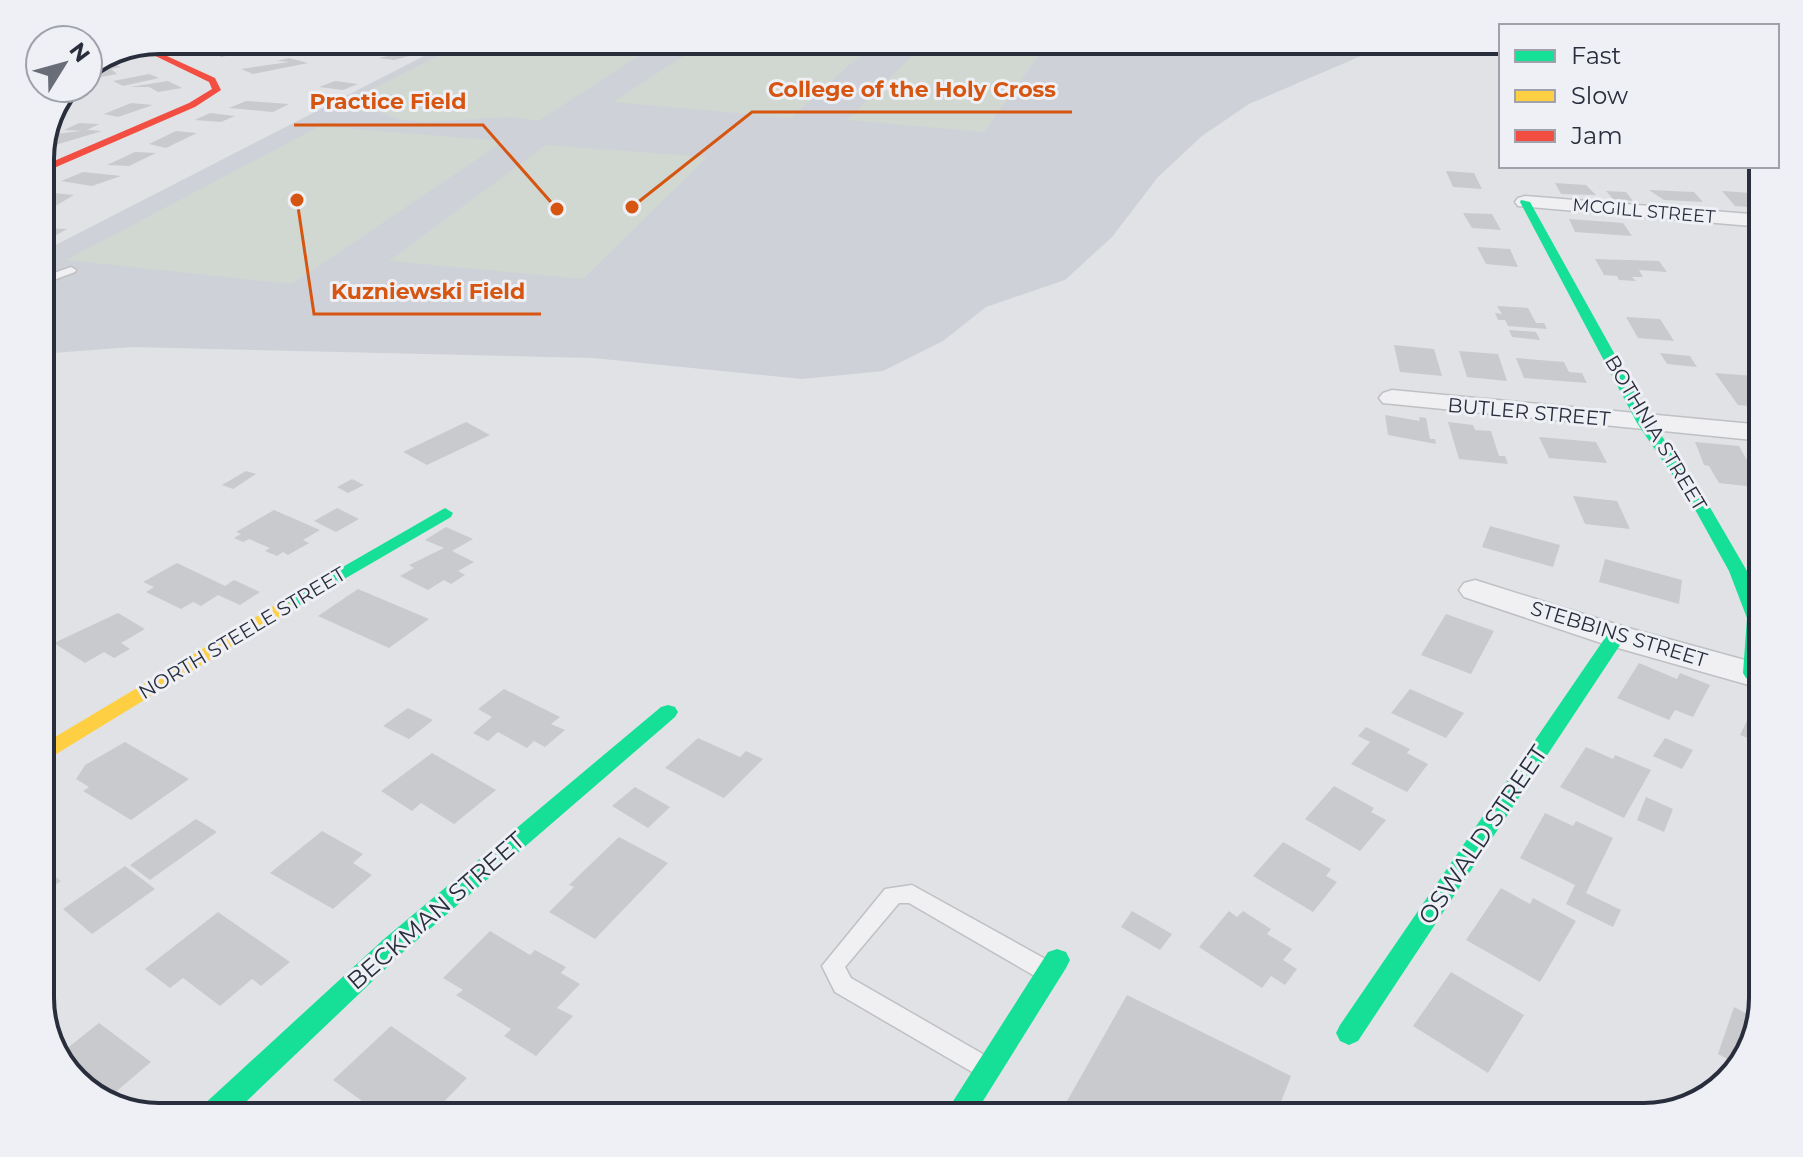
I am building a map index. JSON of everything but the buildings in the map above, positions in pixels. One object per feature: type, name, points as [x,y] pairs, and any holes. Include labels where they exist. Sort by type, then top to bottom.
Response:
[{"type":"street","points":[[54,165],[217,90],[212,80],[157,54]]},
{"type":"street","name":"MCGILL STREET","points":[[1525,202],[1749,220]]},
{"type":"street","name":"BOTHNIA STREET","points":[[1525,202],[1645,423],[1700,504],[1738,571],[1749,600]]},
{"type":"street","name":"BUTLER STREET","points":[[1392,398],[1749,432]]},
{"type":"street","name":"NORTH STEELE STREET","points":[[54,747],[261,619],[445,513]]},
{"type":"street","name":"STEBBINS STREET","points":[[1475,590],[1616,636],[1749,673]]},
{"type":"street","name":"OSWALD STREET","points":[[1349,1033],[1616,636]]},
{"type":"street","name":"BECKMAN STREET","points":[[225,1103],[393,946],[668,712]]},
{"type":"street","points":[[966,1103],[1054,966]]},
{"type":"lane","points":[[54,277],[71,270]]},
{"type":"lane","points":[[987,1070],[843,985],[833,966],[893,895],[912,894],[1054,966]]},
{"type":"shaded area","points":[[428,54],[1366,54],[1249,104],[1202,136],[1158,177],[1112,237],[1065,280],[986,307],[943,341],[883,371],[802,379],[593,358],[132,347],[54,353],[54,246]]},
{"type":"shaded area","points":[[441,54],[642,54],[538,121],[512,117],[424,122],[398,119],[360,105],[343,104]]},
{"type":"shaded area","points":[[687,54],[862,54],[791,118],[613,102]]},
{"type":"shaded area","points":[[914,54],[1040,54],[984,132],[847,120]]},
{"type":"shaded area","points":[[320,126],[504,141],[292,284],[66,260]]},
{"type":"shaded area","points":[[546,145],[707,157],[583,279],[389,261]]},
{"type":"traffic: fast","points":[[1525,202],[1645,423],[1700,504],[1738,571],[1749,600]]},
{"type":"traffic: fast","points":[[284,606],[445,513]]},
{"type":"traffic: fast","points":[[1349,1033],[1616,636]]},
{"type":"traffic: fast","points":[[225,1103],[393,946],[668,712]]},
{"type":"traffic: fast","points":[[966,1103],[1057,960]]},
{"type":"traffic: slow","points":[[54,747],[284,606]]},
{"type":"traffic: jam","points":[[54,165],[192,105],[217,90],[212,80],[157,54]]},
{"type":"place","name":"Kuzniewski Field","points":[[297,200]]},
{"type":"place","name":"College of the Holy Cross","points":[[632,207]]},
{"type":"place","name":"Practice Field","points":[[557,209]]}]
